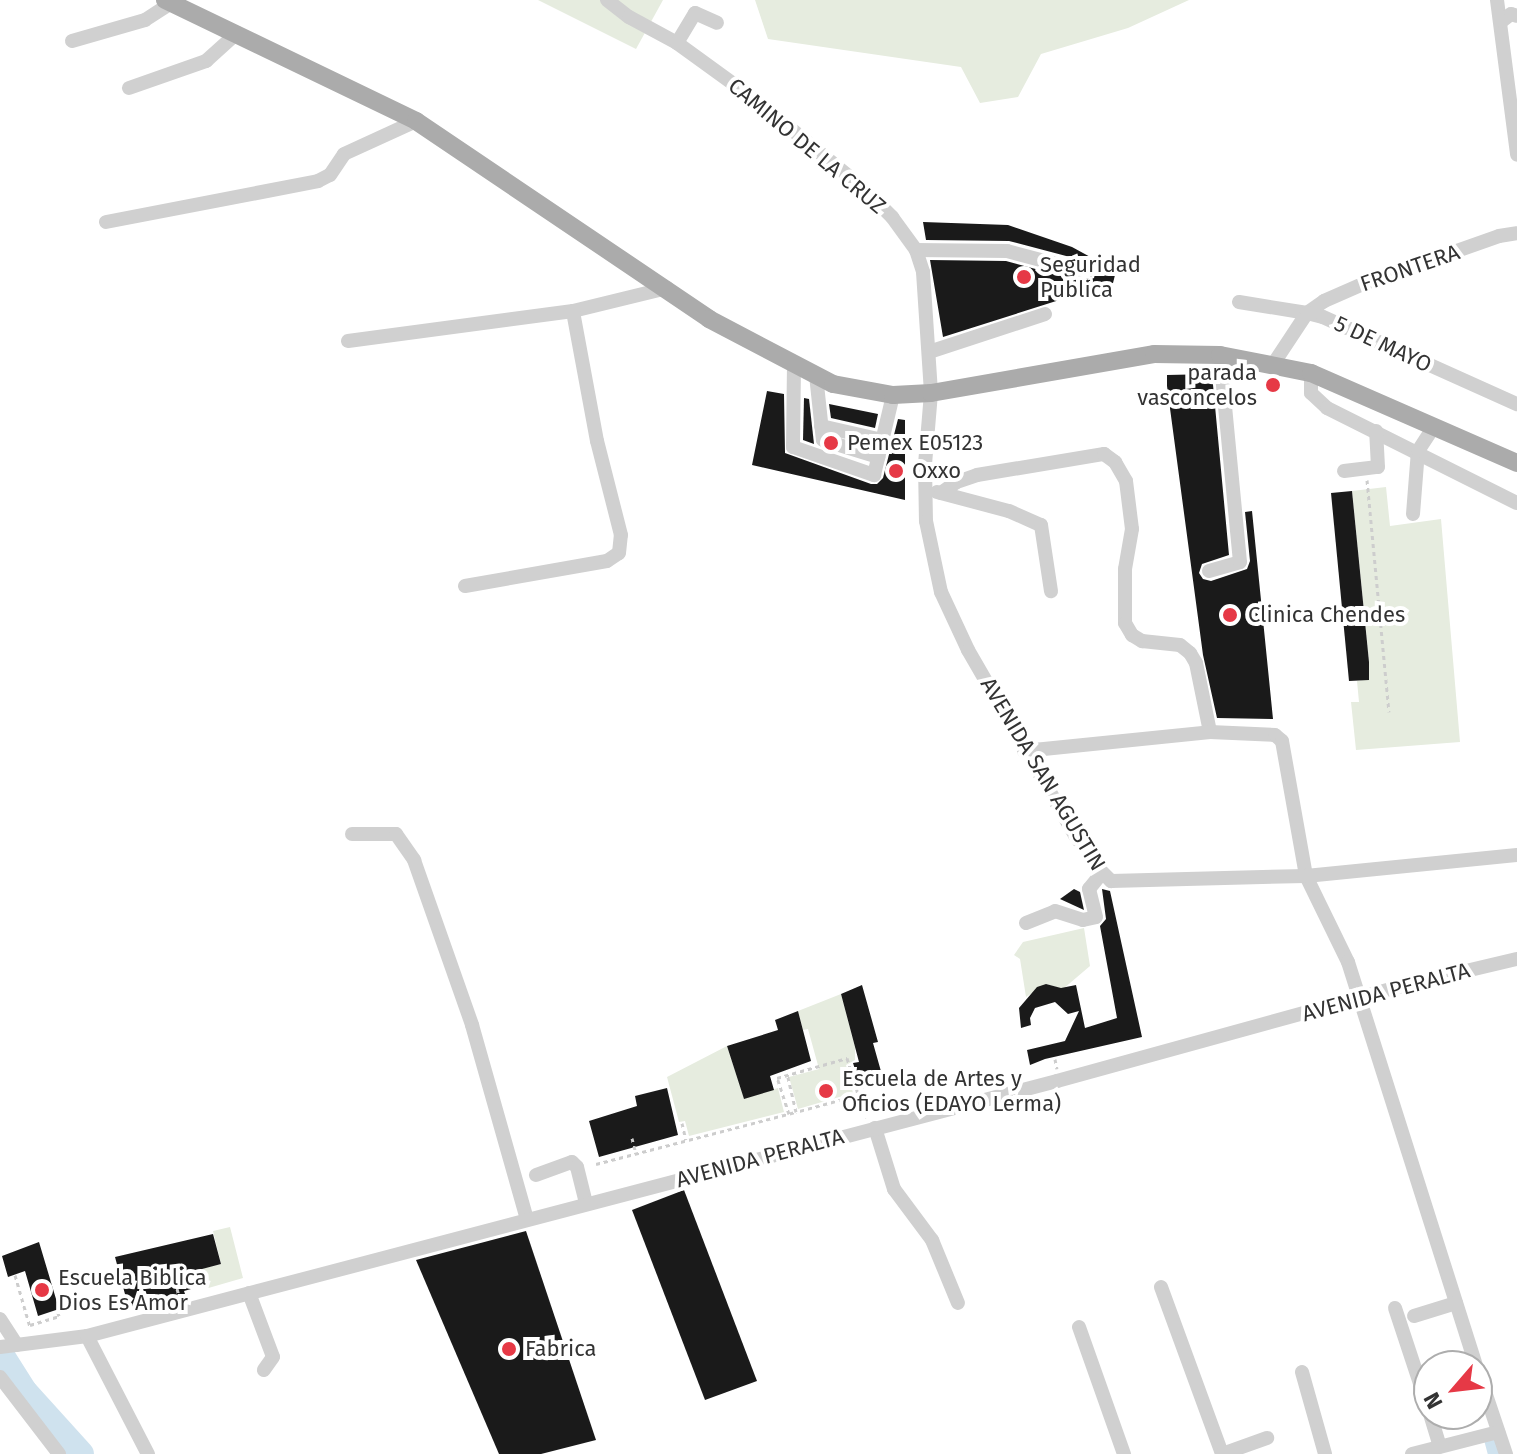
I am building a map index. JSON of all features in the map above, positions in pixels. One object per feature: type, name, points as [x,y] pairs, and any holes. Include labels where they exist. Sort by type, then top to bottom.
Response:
[{"type":"main road","points":[[168,2],[416,121],[709,319],[833,384],[893,395],[931,393],[1154,354],[1220,355],[1311,373],[1517,463]]},
{"type":"street","name":"CAMINO DE LA CRUZ","points":[[607,0],[629,17],[677,43],[757,101],[864,189],[916,250],[923,272],[931,393]]},
{"type":"street","points":[[1497,0],[1517,155]]},
{"type":"street","points":[[72,41],[145,20],[168,2]]},
{"type":"street","points":[[677,43],[695,13],[717,23]]},
{"type":"street","points":[[1502,21],[1511,14],[1517,16]]},
{"type":"street","points":[[129,88],[206,61],[237,33]]},
{"type":"street","points":[[106,222],[318,181],[330,175],[344,154],[416,121]]},
{"type":"street","name":"FRONTERA","points":[[1307,313],[1324,301],[1363,284],[1499,236],[1517,233]]},
{"type":"street","points":[[916,250],[1007,251],[1086,272]]},
{"type":"street","points":[[348,341],[573,311],[667,288]]},
{"type":"street","points":[[1239,302],[1307,313]]},
{"type":"street","points":[[465,586],[607,561],[619,553],[621,535],[597,441],[573,311]]},
{"type":"street","name":"5 DE MAYO","points":[[1272,366],[1307,313],[1323,317],[1517,404]]},
{"type":"street","points":[[929,352],[1045,314]]},
{"type":"street","points":[[1209,571],[1240,562],[1220,355]]},
{"type":"street","points":[[794,364],[793,447],[874,475],[893,395]]},
{"type":"street","points":[[1311,373],[1310,387],[1318,402],[1517,503]]},
{"type":"street","points":[[816,375],[823,440],[878,457]]},
{"type":"street","name":"AVENIDA SAN AGUSTIN","points":[[931,393],[926,521],[941,592],[1024,751],[1102,873],[1111,881],[1123,883],[1306,876]]},
{"type":"street","points":[[821,426],[882,440]]},
{"type":"street","points":[[1413,514],[1418,451],[1434,426]]},
{"type":"street","points":[[1344,471],[1378,467],[1376,431]]},
{"type":"street","points":[[941,493],[977,475],[1104,454],[1115,462],[1126,481],[1132,529],[1125,569],[1125,623],[1132,635],[1142,641],[1180,645],[1190,653],[1196,663],[1210,732]]},
{"type":"street","points":[[925,489],[1009,511],[1041,525],[1051,591]]},
{"type":"street","points":[[1024,751],[1210,732],[1255,732],[1281,738],[1306,876],[1348,962],[1471,1350]]},
{"type":"street","points":[[352,834],[396,834],[414,860],[472,1025],[527,1219]]},
{"type":"street","points":[[1306,876],[1517,855]]},
{"type":"street","points":[[1026,923],[1055,911],[1083,920],[1096,917],[1089,889],[1102,873]]},
{"type":"street","name":"AVENIDA PERALTA","points":[[8,1346],[87,1336],[1517,959]]},
{"type":"street","points":[[872,1129],[894,1189],[932,1240],[958,1303]]},
{"type":"street","points":[[536,1175],[572,1162],[577,1167],[586,1204]]},
{"type":"street","points":[[1161,1287],[1222,1454],[1267,1438]]},
{"type":"street","points":[[249,1293],[273,1357],[264,1370]]},
{"type":"street","points":[[1414,1316],[1456,1303]]},
{"type":"street","points":[[1395,1308],[1413,1361]]},
{"type":"street","points":[[0,1319],[8,1346]]},
{"type":"street","points":[[1079,1327],[1124,1454]]},
{"type":"street","points":[[87,1336],[148,1454]]},
{"type":"street","points":[[1302,1372],[1325,1454]]},
{"type":"street","points":[[0,1377],[59,1454]]},
{"type":"street","points":[[1493,1417],[1506,1454]]},
{"type":"street","points":[[1435,1430],[1440,1447]]},
{"type":"street","points":[[1412,1454],[1498,1432]]},
{"type":"path","points":[[1367,468],[1389,712]]},
{"type":"path","points":[[789,1114],[777,1078],[847,1058],[872,1129]]},
{"type":"path","points":[[787,1074],[796,1112]]},
{"type":"path","points":[[782,1090],[790,1088]]},
{"type":"path","points":[[596,1164],[858,1095]]},
{"type":"path","points":[[786,1102],[793,1100]]},
{"type":"path","points":[[682,1123],[686,1140]]},
{"type":"path","points":[[632,1138],[636,1154]]},
{"type":"path","points":[[15,1275],[30,1326],[59,1316],[57,1310]]},
{"type":"shaded area","points":[[538,0],[663,0],[636,49]]},
{"type":"shaded area","points":[[755,0],[1189,0],[1128,28],[1041,54],[1018,97],[980,103],[961,67],[768,39]]},
{"type":"shaded area","points":[[1386,487],[1390,526],[1441,519],[1460,742],[1356,750],[1351,702],[1359,702],[1357,681],[1369,679],[1369,661],[1352,491]]},
{"type":"shaded area","points":[[1084,928],[1090,966],[1063,989],[1046,984],[1026,997],[1020,959],[1014,955],[1023,942]]},
{"type":"shaded area","points":[[841,994],[855,1047],[855,1060],[846,1065],[853,1093],[798,1109],[789,1077],[819,1069],[808,1029],[803,1030],[798,1011]]},
{"type":"shaded area","points":[[727,1046],[744,1098],[778,1088],[784,1112],[689,1136],[685,1121],[679,1122],[667,1077]]},
{"type":"shaded area","points":[[230,1227],[243,1278],[205,1289],[201,1269],[221,1264],[213,1231]]},
{"type":"building","name":"Seguridad Publica","points":[[923,222],[1008,225],[1072,247],[1116,271],[1113,283],[943,337],[930,260],[1006,261],[1084,282],[1094,278],[1096,270],[1089,262],[1009,241],[926,240]]},
{"type":"building","name":"Clinica Chendes","points":[[1212,374],[1229,555],[1202,564],[1199,573],[1203,579],[1211,581],[1247,569],[1250,561],[1245,512],[1252,511],[1273,719],[1217,718],[1203,655],[1167,375]]},
{"type":"building","points":[[767,391],[784,394],[785,453],[871,484],[877,484],[883,478],[898,419],[905,420],[905,500],[752,465]]},
{"type":"building","points":[[804,398],[809,399],[814,444],[803,440]]},
{"type":"building","points":[[829,404],[878,414],[875,428],[831,418]]},
{"type":"building","points":[[1352,491],[1369,680],[1349,681],[1331,493]]},
{"type":"building","points":[[1074,889],[1080,892],[1084,910],[1060,899]]},
{"type":"building","points":[[1102,889],[1110,891],[1142,1037],[1030,1065],[1027,1050],[1065,1041],[1079,1011],[1068,1014],[1055,1002],[1035,1008],[1030,1018],[1031,1025],[1021,1028],[1019,1008],[1037,987],[1046,984],[1061,988],[1076,985],[1085,1028],[1117,1018],[1100,926],[1106,919]]},
{"type":"building","points":[[862,985],[878,1042],[873,1043],[884,1082],[861,1089],[853,1063],[859,1062],[841,994]]},
{"type":"building","points":[[798,1011],[811,1061],[770,1076],[774,1090],[744,1099],[727,1046],[778,1030],[775,1020]]},
{"type":"building","points":[[667,1088],[678,1135],[599,1157],[589,1121],[637,1106],[635,1096]]},
{"type":"building","points":[[684,1190],[757,1381],[705,1400],[632,1210]]},
{"type":"building","name":"Fabrica","points":[[526,1231],[596,1440],[541,1454],[499,1454],[416,1260]]},
{"type":"building","points":[[213,1234],[221,1264],[187,1273],[191,1289],[184,1291],[185,1294],[129,1309],[115,1257]]},
{"type":"building","name":"Escuela Biblica Dios Es Amor","points":[[39,1242],[59,1309],[38,1316],[25,1271],[8,1277],[2,1256]]},
{"type":"waterway","points":[[0,1353],[24,1391],[81,1454]]},
{"type":"waterway","points":[[1492,1439],[1496,1454]]},
{"type":"place","name":"Seguridad Publica","points":[[1024,277]]},
{"type":"place","name":"parada vasconcelos","points":[[1273,385]]},
{"type":"place","name":"Pemex E05123","points":[[831,443]]},
{"type":"place","name":"Oxxo","points":[[896,471]]},
{"type":"place","name":"Clinica Chendes","points":[[1230,615]]},
{"type":"place","name":"Escuela de Artes y Oficios (EDAYO Lerma)","points":[[826,1091]]},
{"type":"place","name":"Escuela Biblica Dios Es Amor","points":[[42,1290]]},
{"type":"place","name":"Fabrica","points":[[509,1349]]}]
